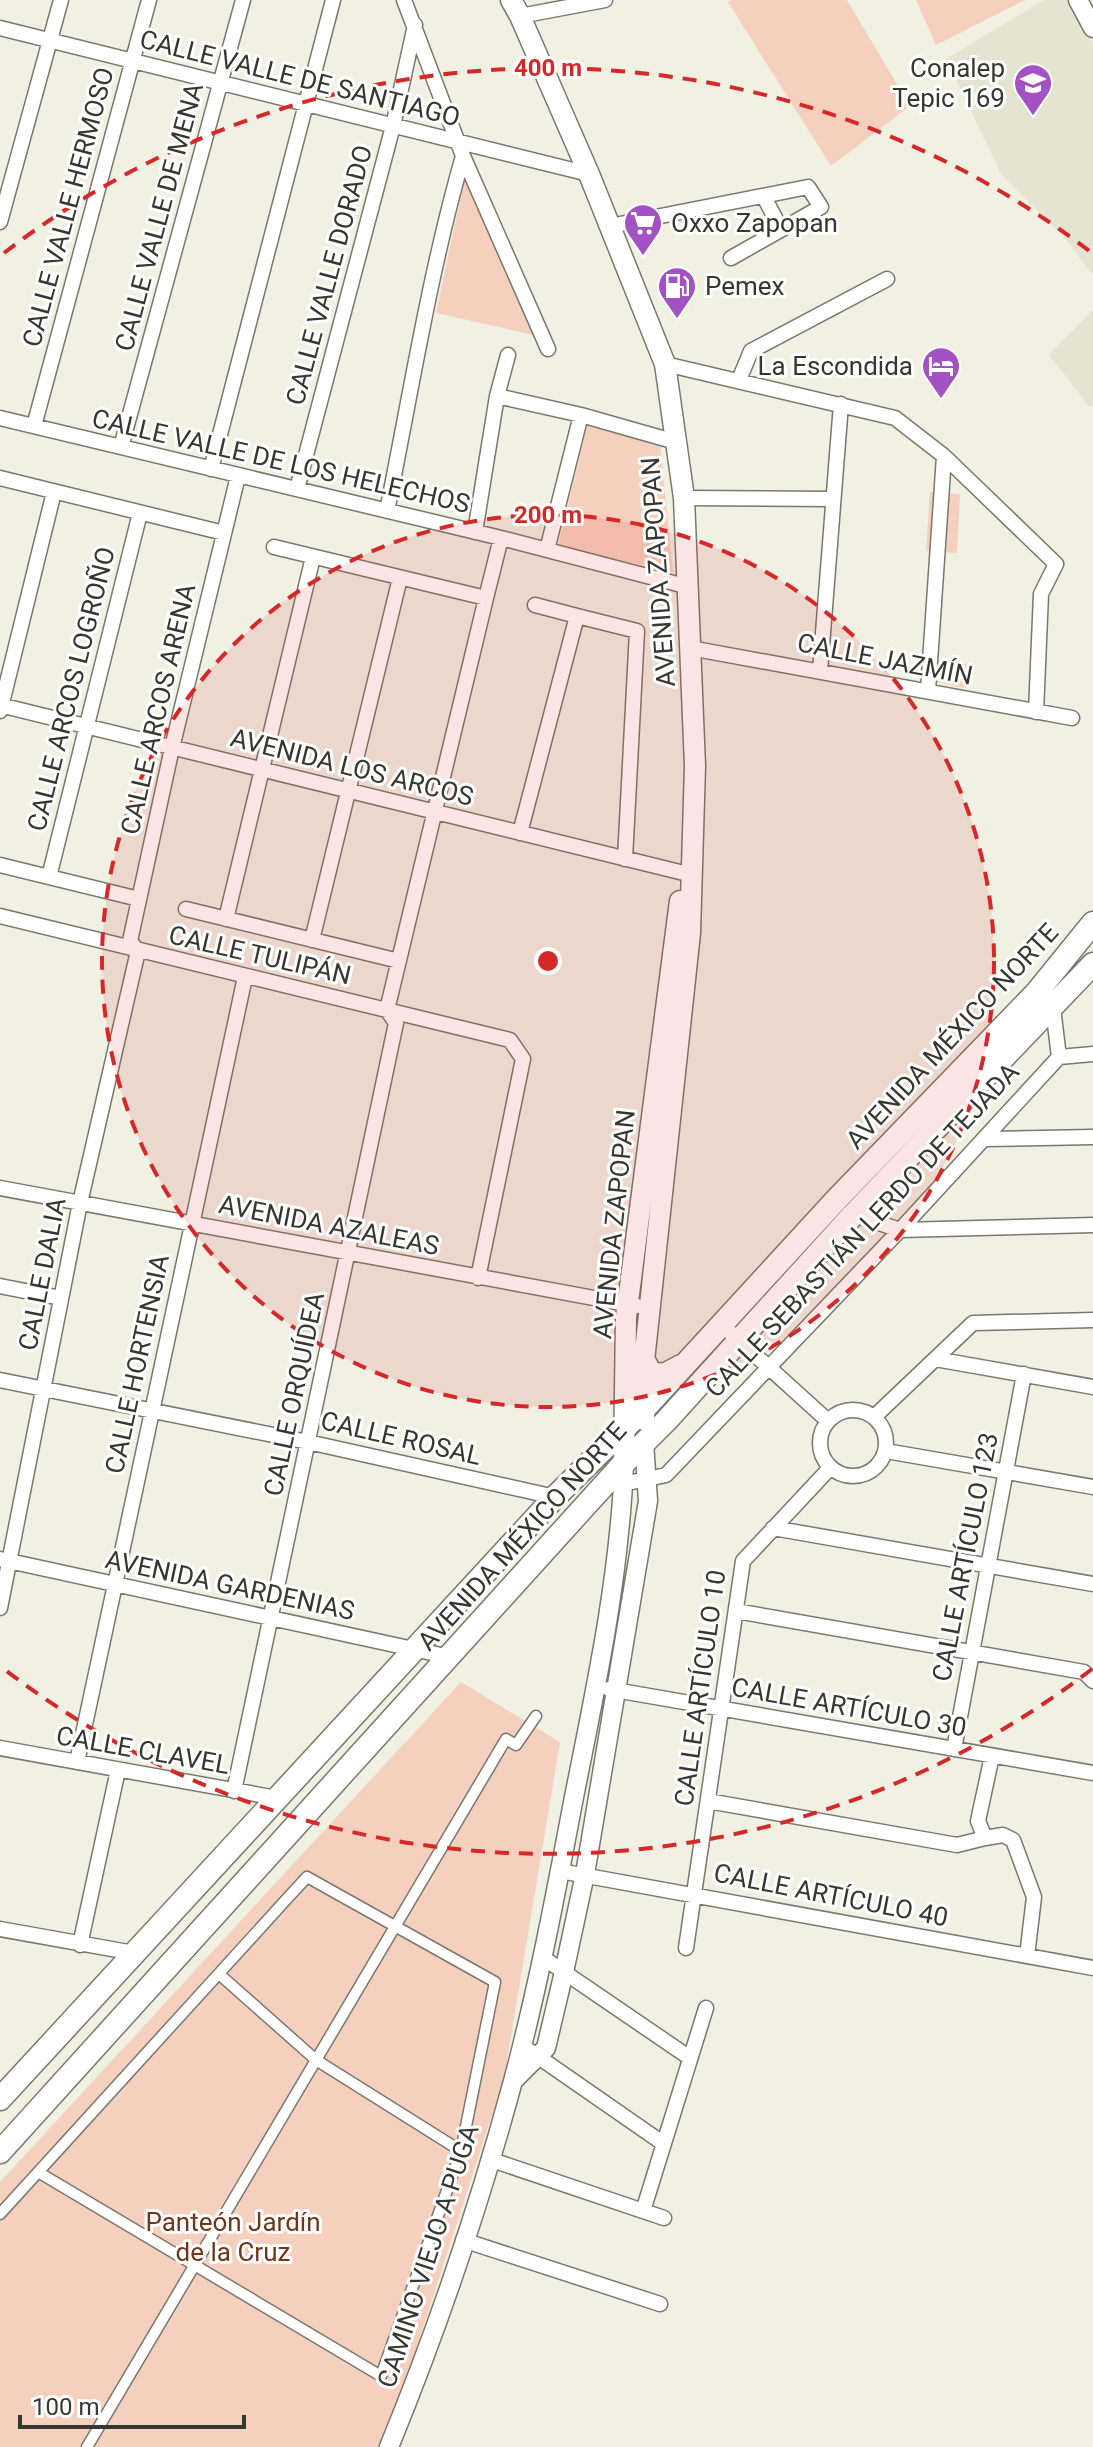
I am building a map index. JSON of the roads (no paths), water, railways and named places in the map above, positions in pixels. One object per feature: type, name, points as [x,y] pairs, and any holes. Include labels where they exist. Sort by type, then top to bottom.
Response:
[{"type":"main road","name":"AVENIDA ZAPOPAN","points":[[516,8],[589,174],[665,364],[684,498],[695,766],[692,838],[627,1304],[626,1426]]},
{"type":"main road","name":"AVENIDA ZAPOPAN","points":[[644,1361],[690,933],[688,874]]},
{"type":"main road","name":"AVENIDA MÉXICO NORTE","points":[[0,2152],[450,1657],[623,1473],[729,1332],[1037,992],[1093,923]]},
{"type":"main road","name":"AVENIDA MÉXICO NORTE","points":[[844,1208],[1053,1008],[1093,964]]},
{"type":"main road","name":"AVENIDA MÉXICO NORTE","points":[[0,2099],[555,1497],[644,1409],[682,1366],[729,1332]]},
{"type":"main road","points":[[644,1361],[652,1375],[666,1374],[682,1366]]},
{"type":"main road","points":[[644,1361],[644,1442]]},
{"type":"main road","points":[[623,1473],[626,1426]]},
{"type":"street","points":[[0,222],[61,0]]},
{"type":"street","name":"CALLE VALLE HERMOSO","points":[[34,426],[149,0]]},
{"type":"street","name":"CALLE VALLE DE MENA","points":[[121,447],[243,0]]},
{"type":"street","points":[[211,469],[333,0]]},
{"type":"street","points":[[404,0],[462,150],[548,349]]},
{"type":"street","points":[[516,8],[605,0]]},
{"type":"street","points":[[1078,0],[1093,28]]},
{"type":"street","name":"CALLE VALLE DORADO","points":[[297,489],[393,126],[415,25]]},
{"type":"street","name":"CALLE VALLE DE SANTIAGO","points":[[0,28],[393,126],[462,150],[589,174]]},
{"type":"street","points":[[387,511],[462,150]]},
{"type":"street","points":[[610,226],[808,187],[821,207],[731,258]]},
{"type":"street","points":[[764,197],[781,229]]},
{"type":"street","points":[[739,380],[751,351],[887,279]]},
{"type":"street","points":[[475,532],[497,396],[508,355]]},
{"type":"street","points":[[665,364],[895,418],[944,456],[1056,564],[1041,594],[1036,712]]},
{"type":"street","points":[[497,396],[581,415],[676,442]]},
{"type":"street","points":[[820,671],[841,404]]},
{"type":"street","points":[[547,550],[581,415]]},
{"type":"street","name":"CALLE VALLE DE LOS HELECHOS","points":[[0,418],[501,538],[689,587]]},
{"type":"street","points":[[928,691],[944,456]]},
{"type":"street","name":"CALLE ARCOS ARENA","points":[[138,951],[130,941],[172,748],[238,476]]},
{"type":"street","points":[[0,478],[224,533]]},
{"type":"street","points":[[0,707],[54,492]]},
{"type":"street","points":[[684,498],[832,499]]},
{"type":"street","name":"CALLE ARCOS LOGROÑO","points":[[49,877],[140,513]]},
{"type":"street","points":[[387,1010],[501,538]]},
{"type":"street","points":[[274,547],[486,598]]},
{"type":"street","points":[[226,919],[313,557]]},
{"type":"street","points":[[312,940],[400,578]]},
{"type":"street","points":[[535,605],[637,631],[625,859]]},
{"type":"street","points":[[520,833],[577,616]]},
{"type":"street","name":"CALLE JAZMÍN","points":[[690,648],[1072,718]]},
{"type":"street","name":"AVENIDA LOS ARCOS","points":[[0,707],[688,874]]},
{"type":"street","points":[[0,865],[139,899]]},
{"type":"street","points":[[186,909],[399,961]]},
{"type":"street","name":"CALLE TULIPÁN","points":[[0,916],[510,1040],[523,1059],[478,1278]]},
{"type":"street","name":"CALLE DALIA","points":[[0,1608],[5,1560],[44,1390],[80,1203],[138,951]]},
{"type":"street","name":"CALLE HORTENSIA","points":[[77,1762],[245,977]]},
{"type":"street","points":[[1037,992],[1053,1008]]},
{"type":"street","name":"CALLE SEBASTIÁN LERDO DE TEJADA","points":[[623,1473],[646,1480],[666,1475],[985,1139],[1059,1057],[1053,1008]]},
{"type":"street","name":"CALLE ORQUÍDEA","points":[[234,1791],[396,1023],[387,1010]]},
{"type":"street","points":[[1059,1057],[1093,1054]]},
{"type":"street","points":[[985,1139],[1093,1137]]},
{"type":"street","name":"AVENIDA AZALEAS","points":[[0,1188],[649,1308]]},
{"type":"street","points":[[844,1208],[900,1230],[1093,1225]]},
{"type":"street","points":[[0,1286],[61,1298]]},
{"type":"street","points":[[874,1417],[973,1323],[1093,1320]]},
{"type":"street","points":[[729,1332],[828,1421]]},
{"type":"street","points":[[935,1359],[1093,1387]]},
{"type":"street","name":"CALLE ARTÍCULO 123","points":[[954,1749],[1024,1374]]},
{"type":"street","name":"CALLE ROSAL","points":[[0,1380],[308,1442],[555,1497]]},
{"type":"street","points":[[850,1410],[874,1417],[885,1432],[886,1451],[882,1462],[863,1476],[851,1477],[830,1468],[820,1450],[819,1440],[828,1421],[850,1410]]},
{"type":"street","points":[[513,2081],[546,2048],[585,1874],[648,1501],[644,1442]]},
{"type":"street","points":[[886,1451],[1093,1487]]},
{"type":"street","name":"CALLE ARTÍCULO 10","points":[[686,1948],[743,1561],[830,1468]]},
{"type":"street","points":[[513,2081],[542,1957],[596,1686],[618,1548],[623,1473]]},
{"type":"street","points":[[773,1528],[1093,1584]]},
{"type":"street","name":"AVENIDA GARDENIAS","points":[[5,1560],[450,1657]]},
{"type":"street","points":[[736,1611],[1084,1672],[1093,1681]]},
{"type":"street","name":"CALLE ARTÍCULO 30","points":[[596,1686],[1093,1773]]},
{"type":"street","points":[[87,2447],[506,1739],[516,1745],[536,1716]]},
{"type":"street","name":"CALLE CLAVEL","points":[[0,1748],[277,1798]]},
{"type":"street","points":[[985,1838],[978,1821],[992,1756]]},
{"type":"street","points":[[80,1945],[118,1770]]},
{"type":"street","points":[[708,1801],[957,1845],[1003,1835],[1013,1840],[1034,1897],[1027,1956]]},
{"type":"street","name":"CALLE ARTÍCULO 40","points":[[560,1871],[1093,1968]]},
{"type":"street","points":[[0,2214],[38,2172],[219,1974],[307,1877],[495,1982],[461,2151],[381,2376],[38,2172]]},
{"type":"street","points":[[0,1929],[134,1953]]},
{"type":"street","points":[[542,1957],[690,2058]]},
{"type":"street","points":[[219,1974],[316,2060],[461,2151]]},
{"type":"street","points":[[643,2211],[706,2008]]},
{"type":"street","points":[[521,2045],[664,2144]]},
{"type":"street","name":"CAMINO VIEJO A PUGA","points":[[389,2447],[414,2386],[513,2081]]},
{"type":"street","points":[[489,2159],[664,2218]]},
{"type":"street","points":[[463,2240],[660,2304]]},
{"type":"place","name":"Conalep Tepic 169","points":[[1033,117]]},
{"type":"place","name":"Oxxo Zapopan","points":[[643,257]]},
{"type":"place","name":"Pemex","points":[[677,320]]},
{"type":"place","name":"La Escondida","points":[[941,400]]},
{"type":"park label","name":"Panteón Jardín de la Cruz","points":[[233,2237]]}]
